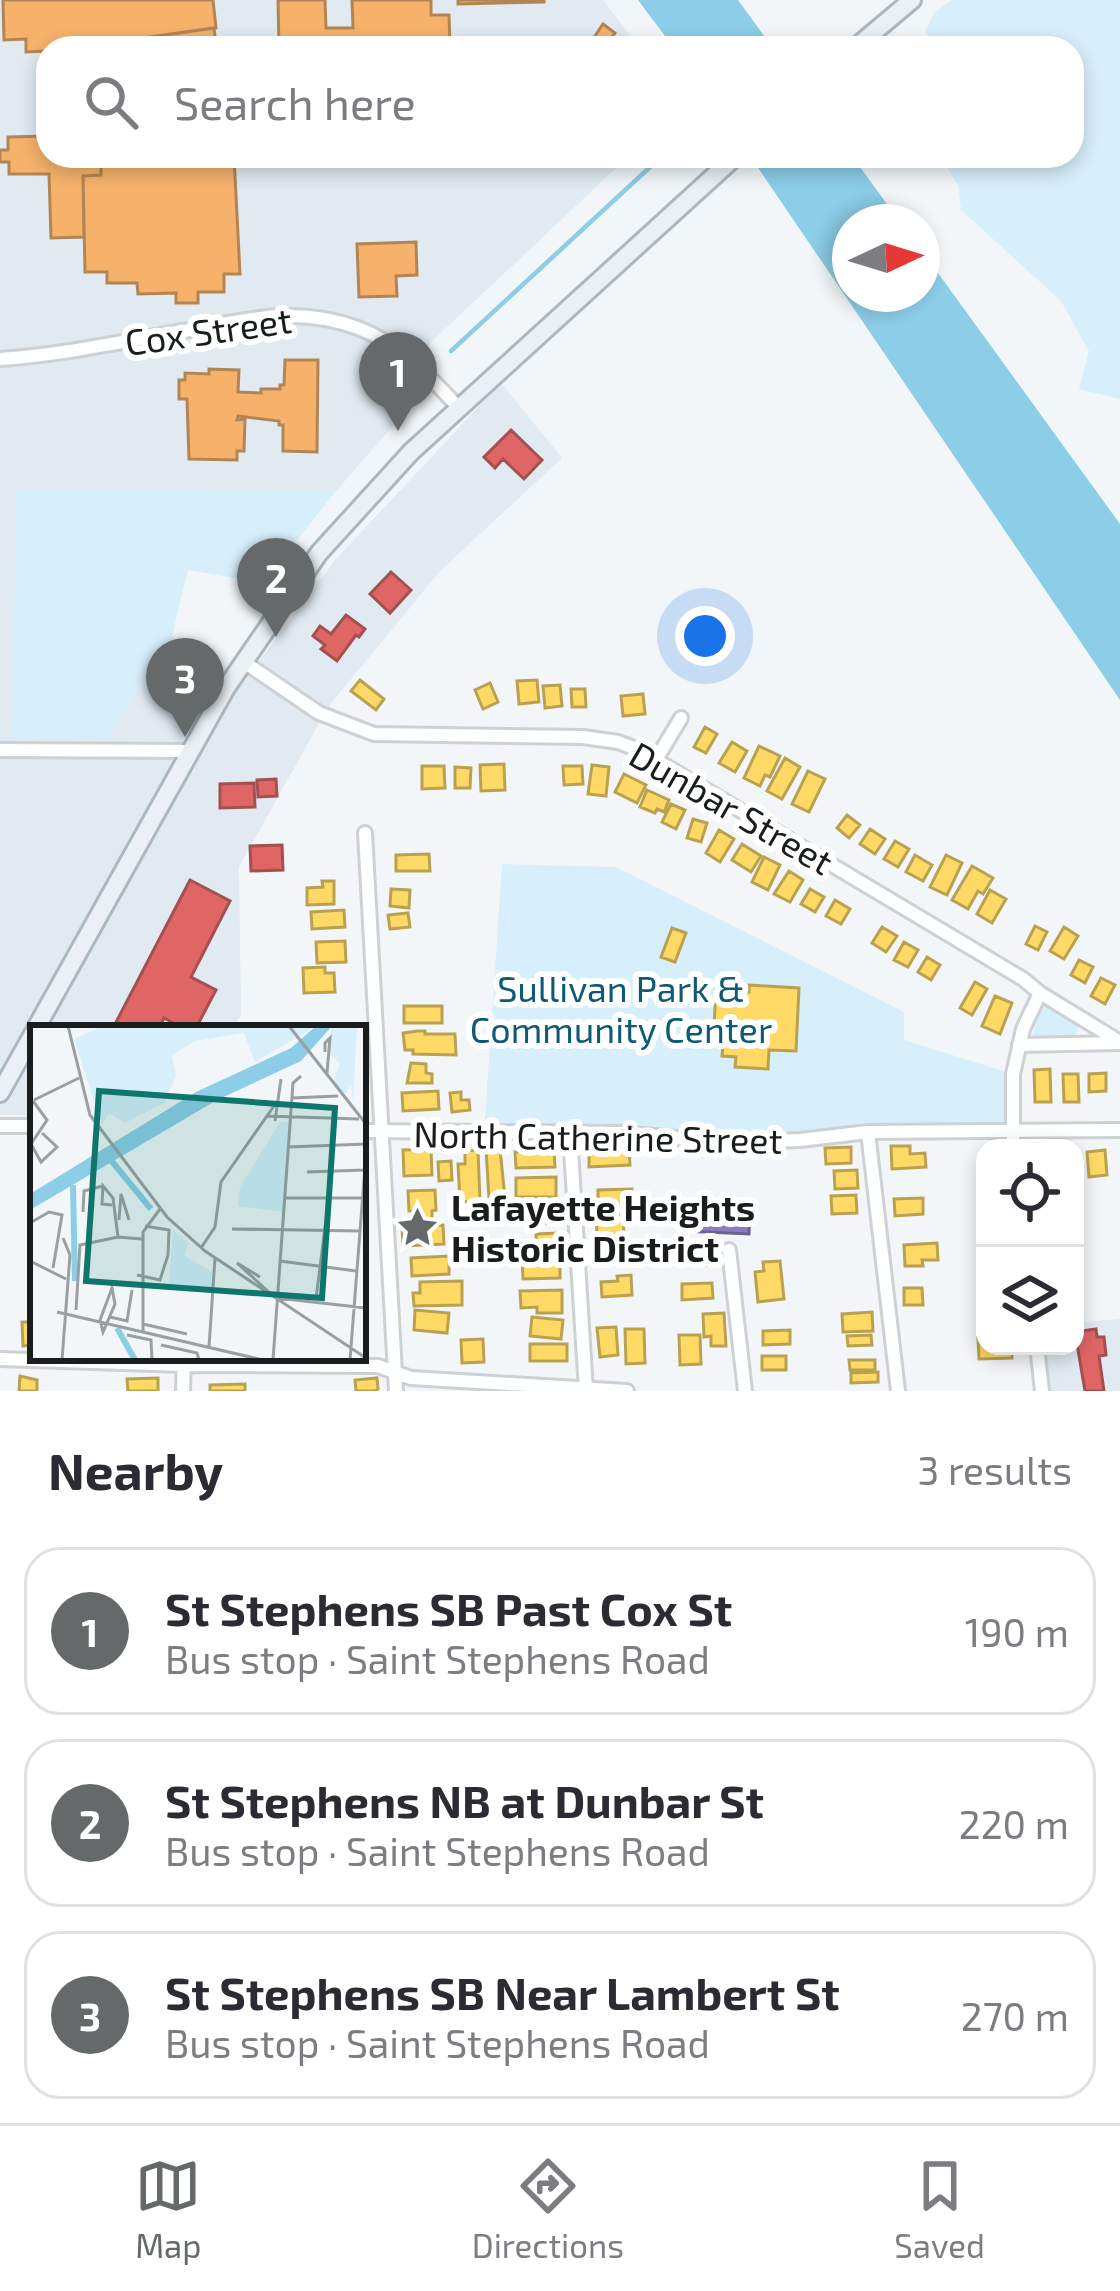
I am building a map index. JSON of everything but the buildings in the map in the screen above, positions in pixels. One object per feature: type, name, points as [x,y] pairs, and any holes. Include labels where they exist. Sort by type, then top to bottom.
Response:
[{"type":"main road","points":[[869,36],[912,0]]},
{"type":"main road","points":[[38,1025],[191,751],[244,662],[319,553],[411,452],[724,168]]},
{"type":"main road","points":[[0,1093],[30,1040]]},
{"type":"street","name":"Cox Street","points":[[0,359],[269,315],[312,316],[361,329],[418,364],[459,408]]},
{"type":"street","name":"Dunbar Street","points":[[244,662],[319,713],[374,734],[602,738],[657,758],[1120,1042]]},
{"type":"street","points":[[657,758],[681,718]]},
{"type":"street","points":[[0,750],[191,751]]},
{"type":"street","points":[[365,833],[396,1391]]},
{"type":"street","points":[[1014,1139],[1013,1074],[1040,992]]},
{"type":"street","name":"Dunbar Street","points":[[1019,1045],[1120,1042]]},
{"type":"street","name":"North Catherine Street","points":[[366,1131],[622,1133],[729,1143],[868,1132],[1120,1130]]},
{"type":"street","points":[[868,1132],[898,1391]]},
{"type":"street","points":[[569,1133],[586,1390]]},
{"type":"street","points":[[729,1250],[745,1391]]},
{"type":"street","points":[[1038,1355],[1042,1391]]},
{"type":"street","points":[[0,1359],[30,1359]]},
{"type":"street","points":[[183,1391],[184,1361],[378,1366],[411,1378],[627,1391]]},
{"type":"shaded area","points":[[0,0],[603,0],[631,36],[36,36],[36,168],[616,168],[429,344],[413,403],[336,491],[16,489],[106,739],[172,636],[242,684],[334,561],[501,383],[562,458],[440,571],[328,707],[239,867],[241,1014],[235,1025],[30,1025],[30,1115],[0,1115]]},
{"type":"shaded area","points":[[1120,1319],[1120,1391],[1048,1391],[1043,1355],[1084,1355],[1084,1322]]},
{"type":"green space","points":[[952,0],[1120,0],[1120,399],[1079,389],[1089,351],[1061,301],[961,210],[958,185],[947,168],[1084,168],[1084,36],[928,36],[925,31],[935,12]]},
{"type":"green space","points":[[16,489],[336,491],[263,583],[188,570],[172,636],[106,739],[12,739]]},
{"type":"green space","name":"Sullivan Park & Community Center","points":[[502,864],[616,867],[904,1012],[904,1040],[1013,1074],[1015,1130],[800,1140],[484,1133]]},
{"type":"green space","points":[[1048,1006],[1078,1026],[1076,1036],[1032,1036],[1041,1008]]},
{"type":"water","points":[[638,0],[738,0],[764,36],[665,36]]},
{"type":"water","points":[[758,168],[861,168],[887,204],[832,204],[832,277]]},
{"type":"water","points":[[940,276],[1120,524],[1120,700],[856,312],[940,312]]},
{"type":"waterway","points":[[451,351],[649,168]]},
{"type":"place","name":"St Stephens SB Past Cox St","points":[[398,431]]},
{"type":"place","name":"St Stephens NB at Dunbar St","points":[[276,637]]},
{"type":"place","name":"St Stephens SB Near Lambert St","points":[[185,737]]},
{"type":"place","name":"Lafayette Heights Historic District","points":[[417,1227]]}]
